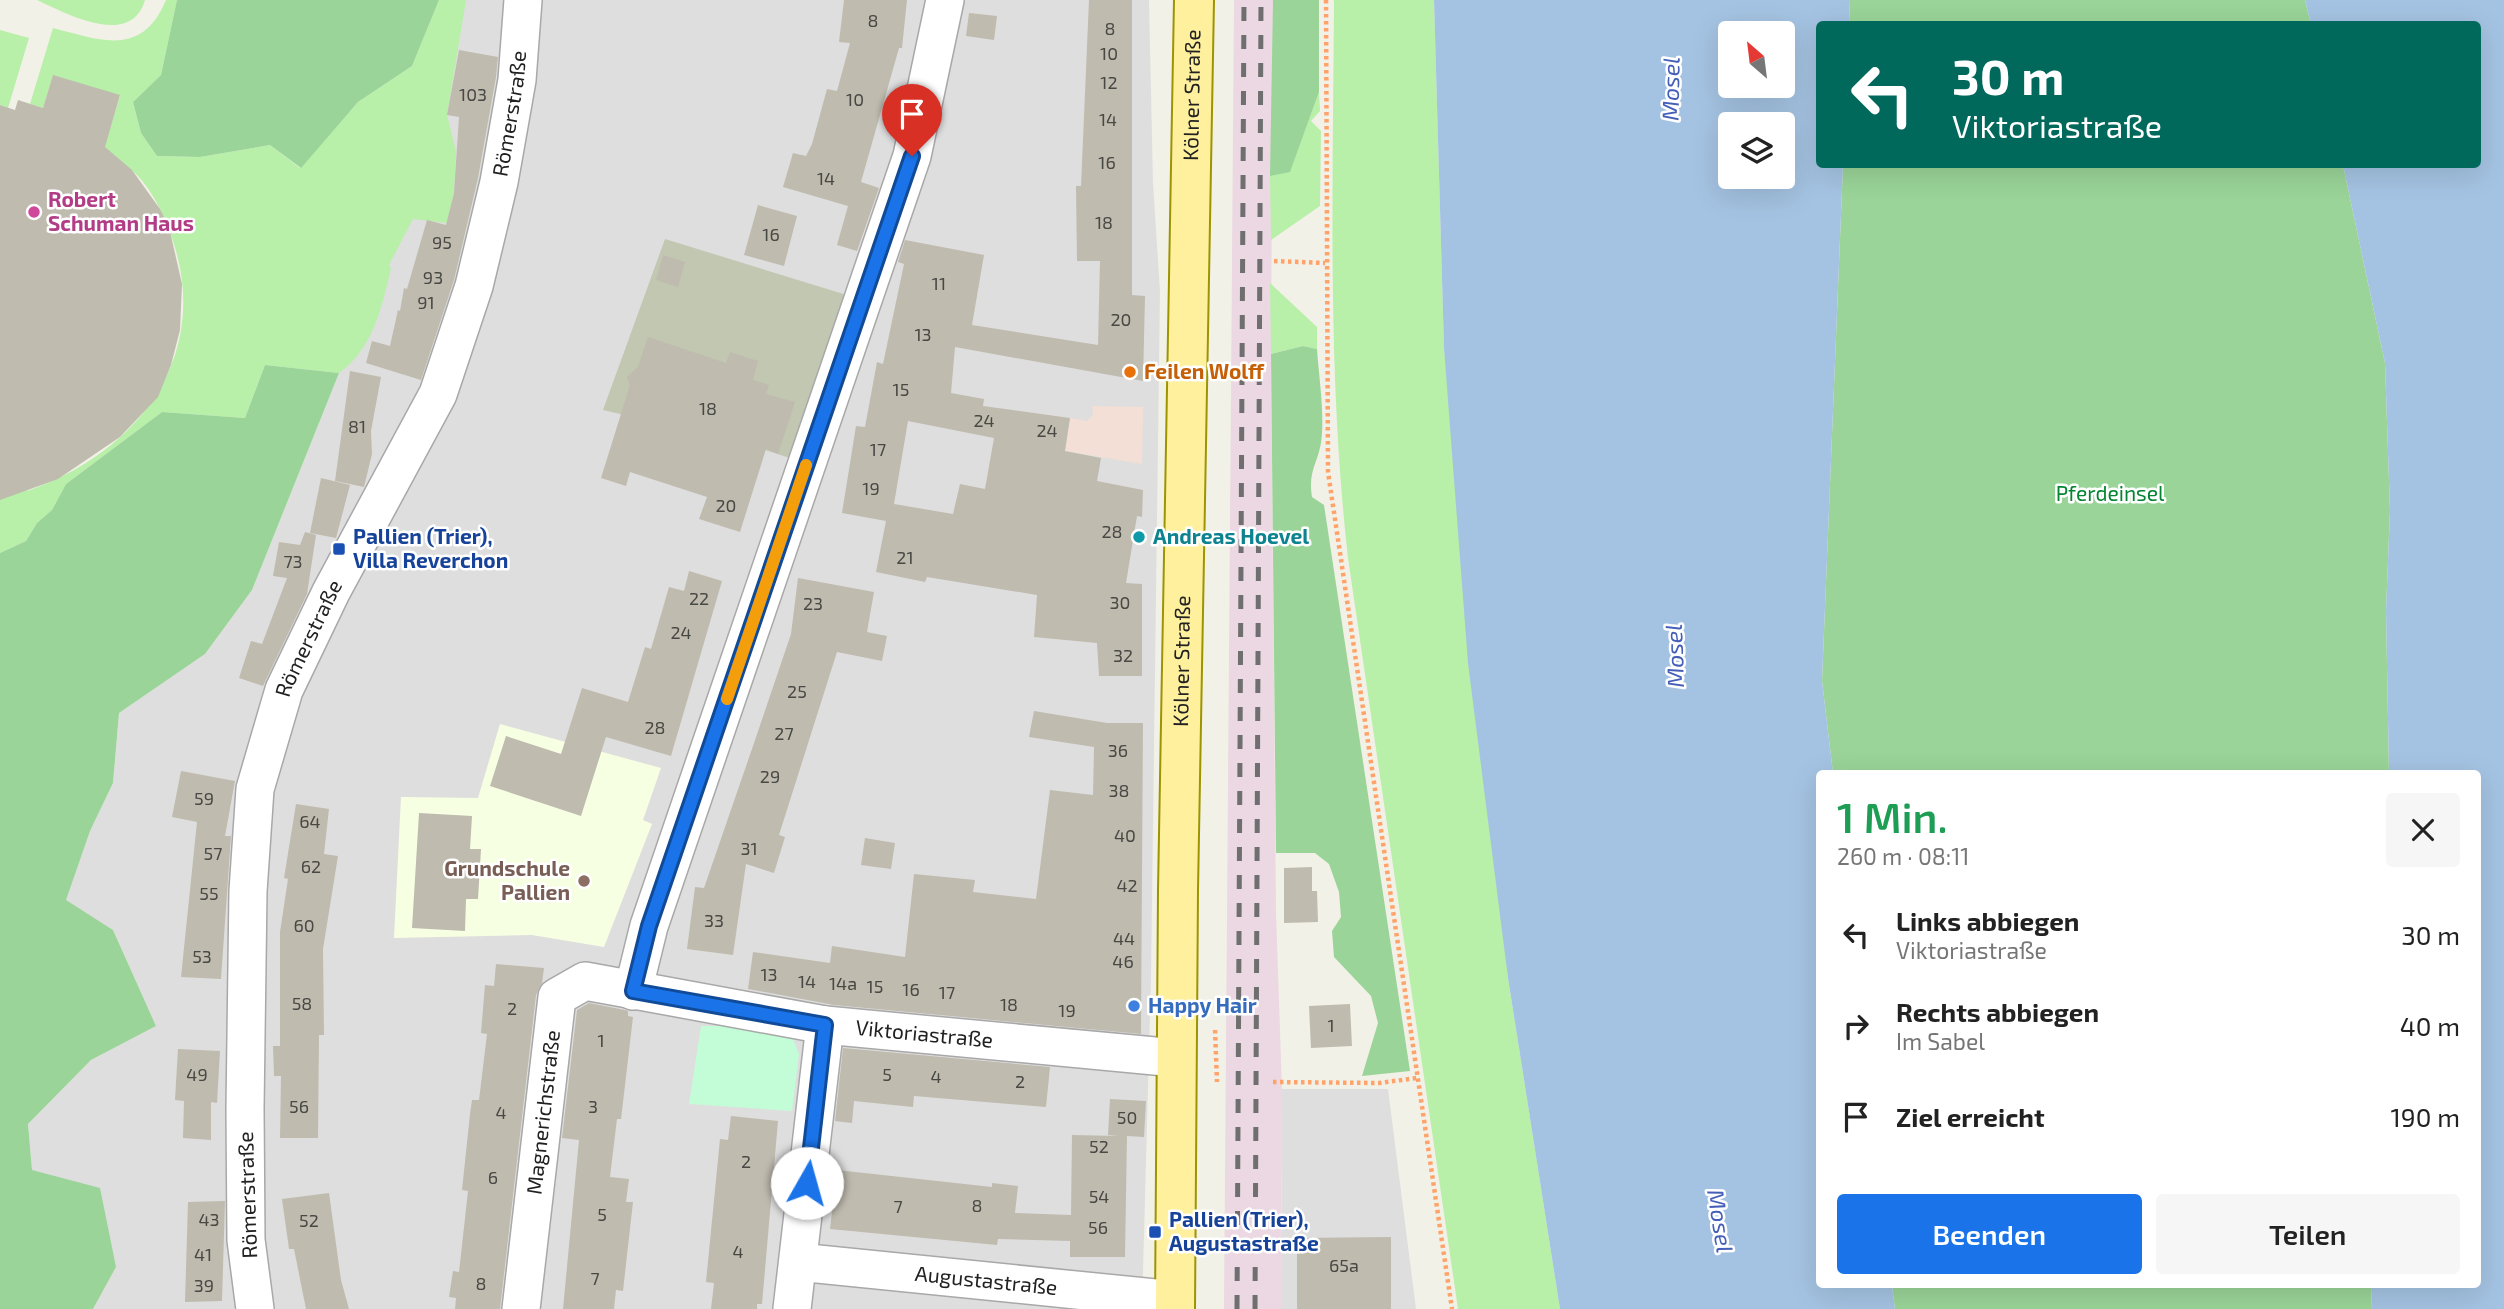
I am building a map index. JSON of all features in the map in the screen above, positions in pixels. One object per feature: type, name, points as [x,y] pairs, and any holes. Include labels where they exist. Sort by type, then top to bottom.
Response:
[{"type":"main road","name":"Kölner Straße","points":[[1175,1305],[1176,1058],[1192,5]]},
{"type":"street","name":"Römerstraße","points":[[255,1309],[246,1240],[245,1109],[248,891],[255,789],[284,690],[331,592],[438,394],[474,286],[499,182],[517,80],[523,0]]},
{"type":"street","points":[[633,991],[649,926],[912,156],[945,0]]},
{"type":"street","name":"Magnerichstraße","points":[[521,1309],[557,997],[584,981],[633,991]]},
{"type":"street","name":"Viktoriastraße","points":[[633,991],[825,1025],[1176,1058]]},
{"type":"street","points":[[792,1309],[825,1025]]},
{"type":"street","name":"Augustastraße","points":[[798,1262],[1175,1305]]},
{"type":"path","points":[[1326,0],[1325,263],[1328,472],[1452,1309]]},
{"type":"path","points":[[1274,261],[1325,263]]},
{"type":"path","points":[[1215,1030],[1217,1082]]},
{"type":"path","points":[[1273,1082],[1379,1083],[1417,1078]]},
{"type":"shaded area","points":[[441,0],[1149,0],[1153,183],[1160,291],[1151,978],[1142,1309],[93,1309],[116,1267],[32,1170],[28,1124],[91,1060],[156,1026],[113,930],[65,900],[90,831],[113,783],[119,713],[205,654],[252,590],[339,373]]},
{"type":"shaded area","points":[[1234,0],[1273,0],[1271,354],[1276,913],[1282,1089],[1281,1309],[1224,1309]]},
{"type":"shaded area","points":[[665,239],[850,296],[796,460],[747,444],[603,410]]},
{"type":"shaded area","points":[[1092,406],[1143,407],[1142,464],[1065,451],[1070,418],[1087,421],[1093,415]]},
{"type":"shaded area","points":[[500,724],[661,768],[643,820],[652,824],[604,947],[532,935],[394,938],[401,797],[478,798]]},
{"type":"shaded area","points":[[1282,1089],[1388,1089],[1416,1309],[1281,1309]]},
{"type":"green space","points":[[37,0],[145,0],[137,15],[126,22],[112,25],[80,19]]},
{"type":"green space","points":[[166,0],[177,0],[161,75],[133,102],[141,133],[157,156],[200,157],[270,145],[300,168],[358,102],[412,66],[439,0],[466,0],[447,115],[456,152],[454,193],[447,223],[413,219],[389,265],[391,268],[384,297],[368,340],[351,363],[339,373],[265,365],[245,418],[162,412],[66,484],[52,510],[37,523],[26,541],[0,553],[0,484],[120,96],[53,76],[43,108],[30,104],[53,28],[103,40],[118,40],[132,38],[145,31]],"holes":[[[126,166],[149,190],[166,221],[182,284],[182,325],[172,362],[155,396],[131,427],[101,453],[66,474],[27,491]]]},
{"type":"green space","points":[[177,0],[439,0],[412,66],[358,102],[301,168],[270,145],[200,157],[157,156],[141,133],[133,102],[161,75]]},
{"type":"green space","points":[[1273,0],[1319,0],[1319,92],[1290,172],[1270,176]]},
{"type":"green space","points":[[1334,0],[1434,0],[1444,348],[1508,978],[1560,1309],[1458,1309],[1348,558],[1341,489],[1334,349],[1332,210]]},
{"type":"green space","points":[[1850,0],[2305,0],[2310,21],[1849,21]]},
{"type":"green space","points":[[0,30],[29,38],[8,108],[0,105]]},
{"type":"green space","points":[[1319,92],[1320,111],[1311,121],[1321,131],[1320,206],[1271,240],[1270,176],[1290,171]]},
{"type":"green space","name":"Pferdeinsel","points":[[1843,168],[2344,168],[2385,363],[2390,510],[2386,611],[2389,770],[1833,770],[1822,681]]},
{"type":"green space","points":[[1270,283],[1317,327],[1317,349],[1303,346],[1271,354]]},
{"type":"green space","points":[[1303,346],[1317,349],[1322,432],[1312,474],[1312,497],[1324,505],[1410,1071],[1362,1076],[1378,1023],[1371,996],[1334,957],[1332,931],[1341,917],[1339,892],[1329,864],[1315,853],[1276,853],[1271,354]]},
{"type":"green space","points":[[265,365],[339,373],[252,590],[205,654],[119,713],[113,783],[90,831],[66,900],[113,930],[156,1026],[91,1060],[28,1124],[32,1170],[100,1188],[116,1267],[93,1309],[0,1309],[0,553],[26,541],[37,523],[52,510],[66,484],[162,412],[245,418]]},
{"type":"green space","points":[[701,1026],[723,1026],[793,1039],[799,1054],[792,1111],[689,1104]]},
{"type":"green space","points":[[1892,1288],[2372,1288],[2371,1309],[1895,1309]]},
{"type":"water","name":"Mosel","points":[[1434,0],[1850,0],[1849,21],[1816,21],[1816,168],[1843,168],[1822,681],[1833,770],[1816,770],[1816,1288],[1892,1288],[1895,1309],[1560,1309],[1508,978],[1468,663],[1444,348]]},
{"type":"water","points":[[2305,0],[2504,0],[2504,1309],[2371,1309],[2372,1288],[2481,1288],[2481,770],[2389,770],[2386,611],[2390,510],[2385,363],[2344,168],[2481,168],[2481,21],[2310,21]]},
{"type":"building","points":[[844,0],[907,0],[902,48],[899,48],[861,182],[879,188],[857,251],[837,245],[848,206],[783,187],[793,153],[806,156],[812,144],[827,89],[837,91],[850,43],[839,42]]},
{"type":"building","points":[[1089,0],[1132,0],[1132,295],[1145,296],[1143,381],[955,347],[951,393],[984,399],[983,406],[1070,418],[1065,451],[1101,458],[1097,481],[1143,490],[1142,517],[1137,516],[1126,583],[1142,584],[1142,676],[1099,676],[1097,643],[1034,637],[1037,595],[927,577],[925,582],[876,572],[886,521],[842,513],[856,426],[865,427],[877,362],[883,364],[904,264],[898,262],[905,240],[984,255],[972,325],[1098,345],[1100,261],[1077,261],[1076,186],[1081,186]],"holes":[[[908,421],[994,438],[985,489],[960,484],[953,514],[894,504]]]},
{"type":"building","points":[[969,13],[997,16],[994,40],[966,36]]},
{"type":"building","points":[[459,50],[498,57],[496,77],[478,178],[454,280],[421,380],[366,363],[372,341],[390,346],[404,288],[407,289],[427,220],[446,225],[454,193],[459,117],[447,115]]},
{"type":"building","points":[[53,75],[120,95],[105,147],[132,170],[160,209],[169,227],[182,284],[180,330],[171,365],[158,397],[120,437],[58,479],[0,500],[0,105],[15,110],[18,100],[43,108]]},
{"type":"building","points":[[758,205],[797,216],[784,266],[744,255]]},
{"type":"building","points":[[663,255],[685,262],[678,287],[656,280]]},
{"type":"building","points":[[648,337],[726,363],[730,352],[758,361],[753,380],[769,385],[766,394],[795,402],[778,454],[766,449],[740,532],[699,519],[707,497],[630,472],[626,486],[601,478],[630,385],[627,377],[638,367]]},
{"type":"building","points":[[350,371],[381,377],[371,431],[372,454],[364,487],[335,481]]},
{"type":"building","points":[[321,478],[350,485],[336,538],[310,533]]},
{"type":"building","points":[[305,532],[316,535],[307,594],[263,686],[239,678],[251,641],[262,644],[287,578],[273,576],[279,542],[300,545]]},
{"type":"building","points":[[689,571],[722,581],[671,756],[606,737],[581,816],[490,786],[506,736],[561,754],[582,688],[628,702],[645,647],[651,649],[669,587],[684,591]]},
{"type":"building","points":[[798,578],[874,592],[867,632],[887,636],[882,661],[837,652],[779,835],[785,837],[774,873],[746,864],[733,955],[687,949],[695,887],[704,888],[791,634]]},
{"type":"building","points":[[1034,711],[1107,723],[1143,723],[1141,1034],[834,1005],[748,989],[753,952],[830,963],[832,946],[905,957],[914,874],[975,880],[973,892],[1036,899],[1050,790],[1093,795],[1094,747],[1029,737]]},
{"type":"building","points":[[181,771],[235,781],[225,836],[231,836],[221,979],[181,977],[197,822],[172,817]]},
{"type":"building","points":[[296,804],[329,809],[324,854],[338,856],[323,949],[324,1035],[319,1035],[318,1138],[280,1138],[281,1076],[274,1076],[273,1046],[280,1046],[280,932],[288,879],[284,878]]},
{"type":"building","points":[[419,813],[472,816],[470,849],[481,849],[478,899],[466,899],[465,931],[412,928]]},
{"type":"building","points":[[865,838],[895,843],[891,869],[861,865]]},
{"type":"building","points":[[1312,867],[1312,891],[1317,891],[1318,922],[1284,923],[1284,868]]},
{"type":"building","points":[[496,964],[544,968],[542,983],[536,995],[500,1309],[455,1309],[456,1298],[449,1297],[453,1271],[459,1272],[468,1191],[462,1190],[470,1114],[472,1100],[479,1100],[487,1034],[481,1033],[485,985],[494,986]]},
{"type":"building","points":[[589,1003],[625,1010],[628,1011],[628,1016],[633,1017],[621,1119],[617,1119],[610,1177],[629,1179],[626,1202],[633,1202],[623,1291],[616,1290],[614,1309],[563,1309],[579,1140],[562,1138],[577,1010]]},
{"type":"building","points":[[1350,1004],[1352,1046],[1311,1048],[1309,1006]]},
{"type":"building","points":[[843,1048],[1050,1067],[1046,1107],[914,1096],[913,1107],[854,1101],[852,1123],[835,1121]]},
{"type":"building","points":[[178,1049],[220,1051],[217,1103],[211,1102],[211,1140],[183,1138],[184,1101],[175,1100]]},
{"type":"building","points":[[1110,1099],[1146,1101],[1144,1137],[1127,1136],[1125,1257],[1070,1257],[1070,1241],[998,1239],[997,1245],[830,1229],[837,1170],[992,1187],[992,1183],[1018,1186],[1015,1213],[1071,1215],[1072,1135],[1119,1136],[1108,1135]]},
{"type":"building","points":[[731,1116],[778,1121],[762,1304],[757,1304],[757,1309],[711,1309],[714,1283],[706,1282],[720,1139],[728,1140]]},
{"type":"building","points":[[329,1193],[341,1280],[349,1309],[306,1309],[294,1249],[289,1249],[282,1199]]},
{"type":"building","points":[[225,1201],[222,1301],[185,1302],[188,1202]]},
{"type":"building","points":[[1391,1237],[1391,1309],[1297,1309],[1297,1238]]},
{"type":"railway","points":[[1237,1309],[1244,0]]},
{"type":"railway","points":[[1255,1309],[1261,0]]},
{"type":"slow traffic","points":[[727,699],[806,465]]},
{"type":"place","name":"Robert Schuman Haus","points":[[34,212]]},
{"type":"place","name":"Feilen Wolff","points":[[1130,372]]},
{"type":"place","name":"Andreas Hoevel","points":[[1139,537]]},
{"type":"place","name":"Pallien (Trier), Villa Reverchon","points":[[339,549]]},
{"type":"place","name":"Grundschule Pallien","points":[[584,881]]},
{"type":"place","name":"Happy Hair","points":[[1134,1006]]},
{"type":"place","name":"Pallien (Trier), Augustastraße","points":[[1155,1232]]},
{"type":"route","points":[[807,1183],[825,1025],[633,991],[649,926],[912,156]]}]
